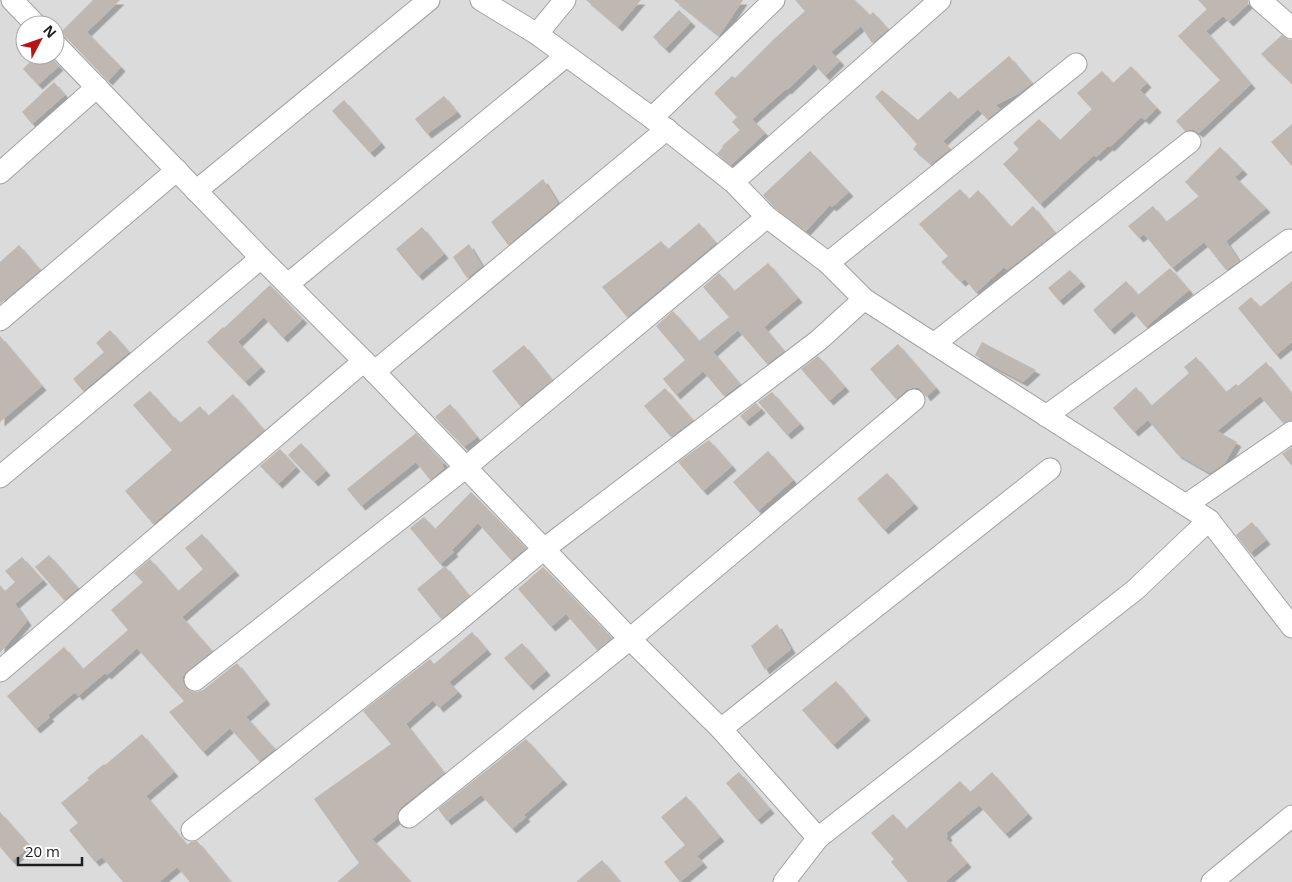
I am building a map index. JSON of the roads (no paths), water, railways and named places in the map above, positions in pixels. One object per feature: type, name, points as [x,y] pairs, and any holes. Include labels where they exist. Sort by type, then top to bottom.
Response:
[{"type":"street","points":[[12,0],[26,15]]},
{"type":"street","points":[[196,191],[429,0]]},
{"type":"street","points":[[482,0],[537,34],[660,124],[733,182],[767,217],[828,263],[864,299],[1209,520],[1292,627]]},
{"type":"street","points":[[537,34],[565,0]]},
{"type":"street","points":[[0,671],[660,124],[774,0]]},
{"type":"street","points":[[733,182],[940,0]]},
{"type":"street","points":[[1260,0],[1292,28]]},
{"type":"street","points":[[65,54],[630,639],[721,729],[818,838]]},
{"type":"street","points":[[288,284],[566,56]]},
{"type":"street","points":[[828,263],[1076,64]]},
{"type":"street","points":[[0,173],[97,87]]},
{"type":"street","points":[[934,344],[1190,142]]},
{"type":"street","points":[[0,320],[177,170]]},
{"type":"street","points":[[195,680],[466,468],[767,217]]},
{"type":"street","points":[[1046,416],[1290,240]]},
{"type":"street","points":[[0,477],[260,258]]},
{"type":"street","points":[[192,830],[453,625],[544,549],[819,340],[864,299]]},
{"type":"street","points":[[408,817],[630,639],[914,400]]},
{"type":"street","points":[[1186,505],[1292,432]]},
{"type":"street","points":[[721,729],[1050,469]]},
{"type":"street","points":[[784,882],[818,838],[1135,590],[1209,520]]},
{"type":"street","points":[[1212,882],[1292,816]]}]
